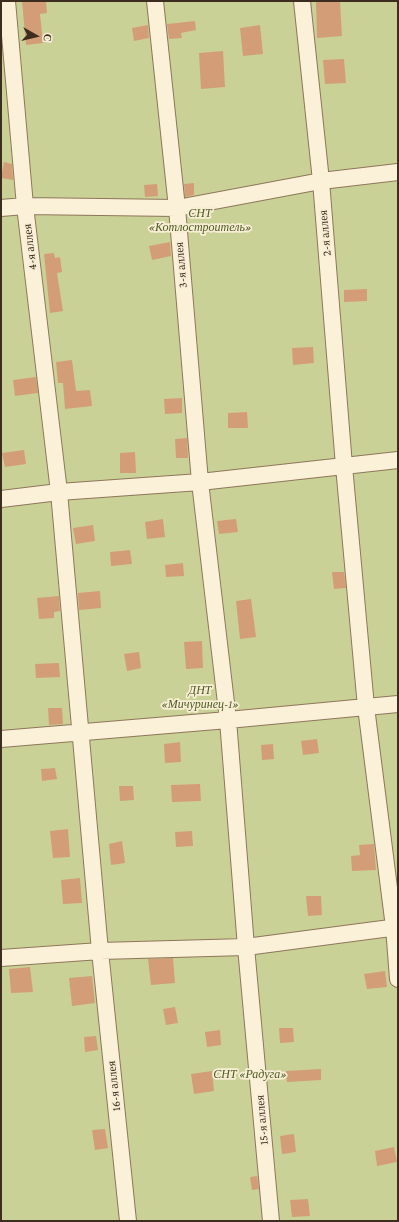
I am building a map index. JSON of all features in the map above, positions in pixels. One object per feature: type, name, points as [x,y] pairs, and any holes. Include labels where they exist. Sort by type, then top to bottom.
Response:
[{"type":"street","name":"4-я аллея","points":[[7,1],[25,206],[60,492],[82,732]]},
{"type":"street","name":"3-я аллея","points":[[155,1],[176,208],[200,482],[228,720]]},
{"type":"street","name":"2-я аллея","points":[[302,1],[321,181],[344,466],[366,707],[396,927],[398,979]]},
{"type":"street","points":[[1,208],[25,206],[176,208],[321,181],[398,172]]},
{"type":"street","points":[[1,499],[60,492],[200,482],[398,460]]},
{"type":"street","points":[[1,739],[398,704]]},
{"type":"street","name":"15-я аллея","points":[[228,720],[246,947],[271,1221]]},
{"type":"street","name":"16-я аллея","points":[[82,732],[100,951],[128,1221]]},
{"type":"street","points":[[1,958],[100,951],[246,947],[396,927]]},
{"type":"green space","points":[[1,1],[398,1],[398,1221],[1,1221]]},
{"type":"building","points":[[22,1],[46,1],[47,13],[40,14],[43,43],[26,45]]},
{"type":"building","points":[[316,1],[340,1],[342,36],[317,38]]},
{"type":"building","points":[[195,21],[196,30],[181,33],[182,38],[169,39],[167,24]]},
{"type":"building","points":[[148,25],[149,38],[134,41],[132,28]]},
{"type":"building","points":[[260,25],[263,54],[243,56],[240,28]]},
{"type":"building","points":[[223,51],[225,87],[201,89],[199,53]]},
{"type":"building","points":[[344,59],[346,83],[325,84],[323,60]]},
{"type":"building","points":[[4,162],[12,164],[13,180],[1,178]]},
{"type":"building","points":[[194,183],[194,195],[185,197],[184,184]]},
{"type":"building","points":[[157,184],[158,196],[145,197],[144,185]]},
{"type":"building","points":[[170,242],[171,256],[152,260],[149,246]]},
{"type":"building","points":[[54,253],[55,258],[60,257],[62,272],[57,273],[63,311],[50,313],[44,254]]},
{"type":"building","points":[[367,289],[367,301],[344,302],[344,290]]},
{"type":"building","points":[[313,347],[314,363],[293,365],[292,348]]},
{"type":"building","points":[[72,360],[76,391],[90,390],[92,406],[65,409],[63,383],[58,383],[56,362]]},
{"type":"building","points":[[36,377],[38,393],[15,396],[13,380]]},
{"type":"building","points":[[182,398],[182,413],[165,414],[164,399]]},
{"type":"building","points":[[247,412],[248,428],[228,428],[228,413]]},
{"type":"building","points":[[187,438],[188,458],[176,458],[175,439]]},
{"type":"building","points":[[24,450],[26,464],[5,467],[2,453]]},
{"type":"building","points":[[135,452],[136,473],[120,473],[120,453]]},
{"type":"building","points":[[163,519],[165,537],[147,539],[145,522]]},
{"type":"building","points":[[236,519],[238,532],[219,534],[217,521]]},
{"type":"building","points":[[93,525],[95,541],[76,544],[73,528]]},
{"type":"building","points":[[130,550],[132,564],[111,566],[110,552]]},
{"type":"building","points":[[183,563],[184,576],[166,577],[165,565]]},
{"type":"building","points":[[332,572],[344,572],[346,588],[334,589]]},
{"type":"building","points":[[100,591],[101,608],[79,610],[78,593]]},
{"type":"building","points":[[59,596],[60,611],[54,612],[54,618],[39,619],[37,598]]},
{"type":"building","points":[[251,599],[256,637],[240,639],[236,601]]},
{"type":"building","points":[[202,641],[203,668],[186,669],[184,642]]},
{"type":"building","points":[[139,652],[141,668],[127,671],[124,654]]},
{"type":"building","points":[[59,663],[60,677],[36,678],[35,664]]},
{"type":"building","points":[[48,708],[62,708],[63,724],[49,725]]},
{"type":"building","points":[[317,739],[319,753],[303,755],[301,741]]},
{"type":"building","points":[[180,742],[181,762],[165,763],[164,744]]},
{"type":"building","points":[[273,744],[274,759],[262,760],[261,745]]},
{"type":"building","points":[[55,768],[57,779],[42,781],[41,769]]},
{"type":"building","points":[[200,784],[201,801],[172,802],[171,785]]},
{"type":"building","points":[[119,786],[133,786],[134,800],[120,801]]},
{"type":"building","points":[[68,829],[70,857],[53,858],[50,831]]},
{"type":"building","points":[[192,831],[193,846],[176,847],[175,832]]},
{"type":"building","points":[[122,841],[125,863],[111,865],[109,844]]},
{"type":"building","points":[[374,844],[376,870],[352,871],[351,856],[360,855],[359,845]]},
{"type":"building","points":[[80,878],[82,903],[63,904],[61,880]]},
{"type":"building","points":[[306,896],[321,896],[322,915],[308,916]]},
{"type":"building","points":[[173,958],[175,983],[151,985],[148,959]]},
{"type":"building","points":[[30,967],[33,992],[11,993],[9,969]]},
{"type":"building","points":[[385,971],[387,987],[367,989],[364,974]]},
{"type":"building","points":[[92,976],[95,1003],[72,1006],[69,978]]},
{"type":"building","points":[[175,1007],[178,1023],[166,1025],[163,1009]]},
{"type":"building","points":[[279,1028],[293,1028],[294,1042],[280,1043]]},
{"type":"building","points":[[220,1030],[221,1045],[207,1047],[205,1032]]},
{"type":"building","points":[[96,1036],[98,1050],[85,1052],[84,1037]]},
{"type":"building","points":[[321,1069],[321,1080],[287,1082],[286,1071]]},
{"type":"building","points":[[212,1071],[214,1091],[194,1094],[191,1074]]},
{"type":"building","points":[[105,1129],[108,1148],[95,1150],[92,1130]]},
{"type":"building","points":[[294,1134],[296,1152],[282,1154],[280,1136]]},
{"type":"building","points":[[394,1147],[397,1162],[377,1166],[375,1151]]},
{"type":"building","points":[[257,1176],[259,1189],[252,1190],[250,1177]]},
{"type":"building","points":[[308,1199],[310,1216],[292,1217],[290,1200]]},
{"type":"park label","name":"СНТ «Котлостроитель»","points":[[200,220]]},
{"type":"park label","name":"ДНТ «Мичуринец-1»","points":[[200,697]]},
{"type":"park label","name":"СНТ «Радуга»","points":[[250,1074]]}]
